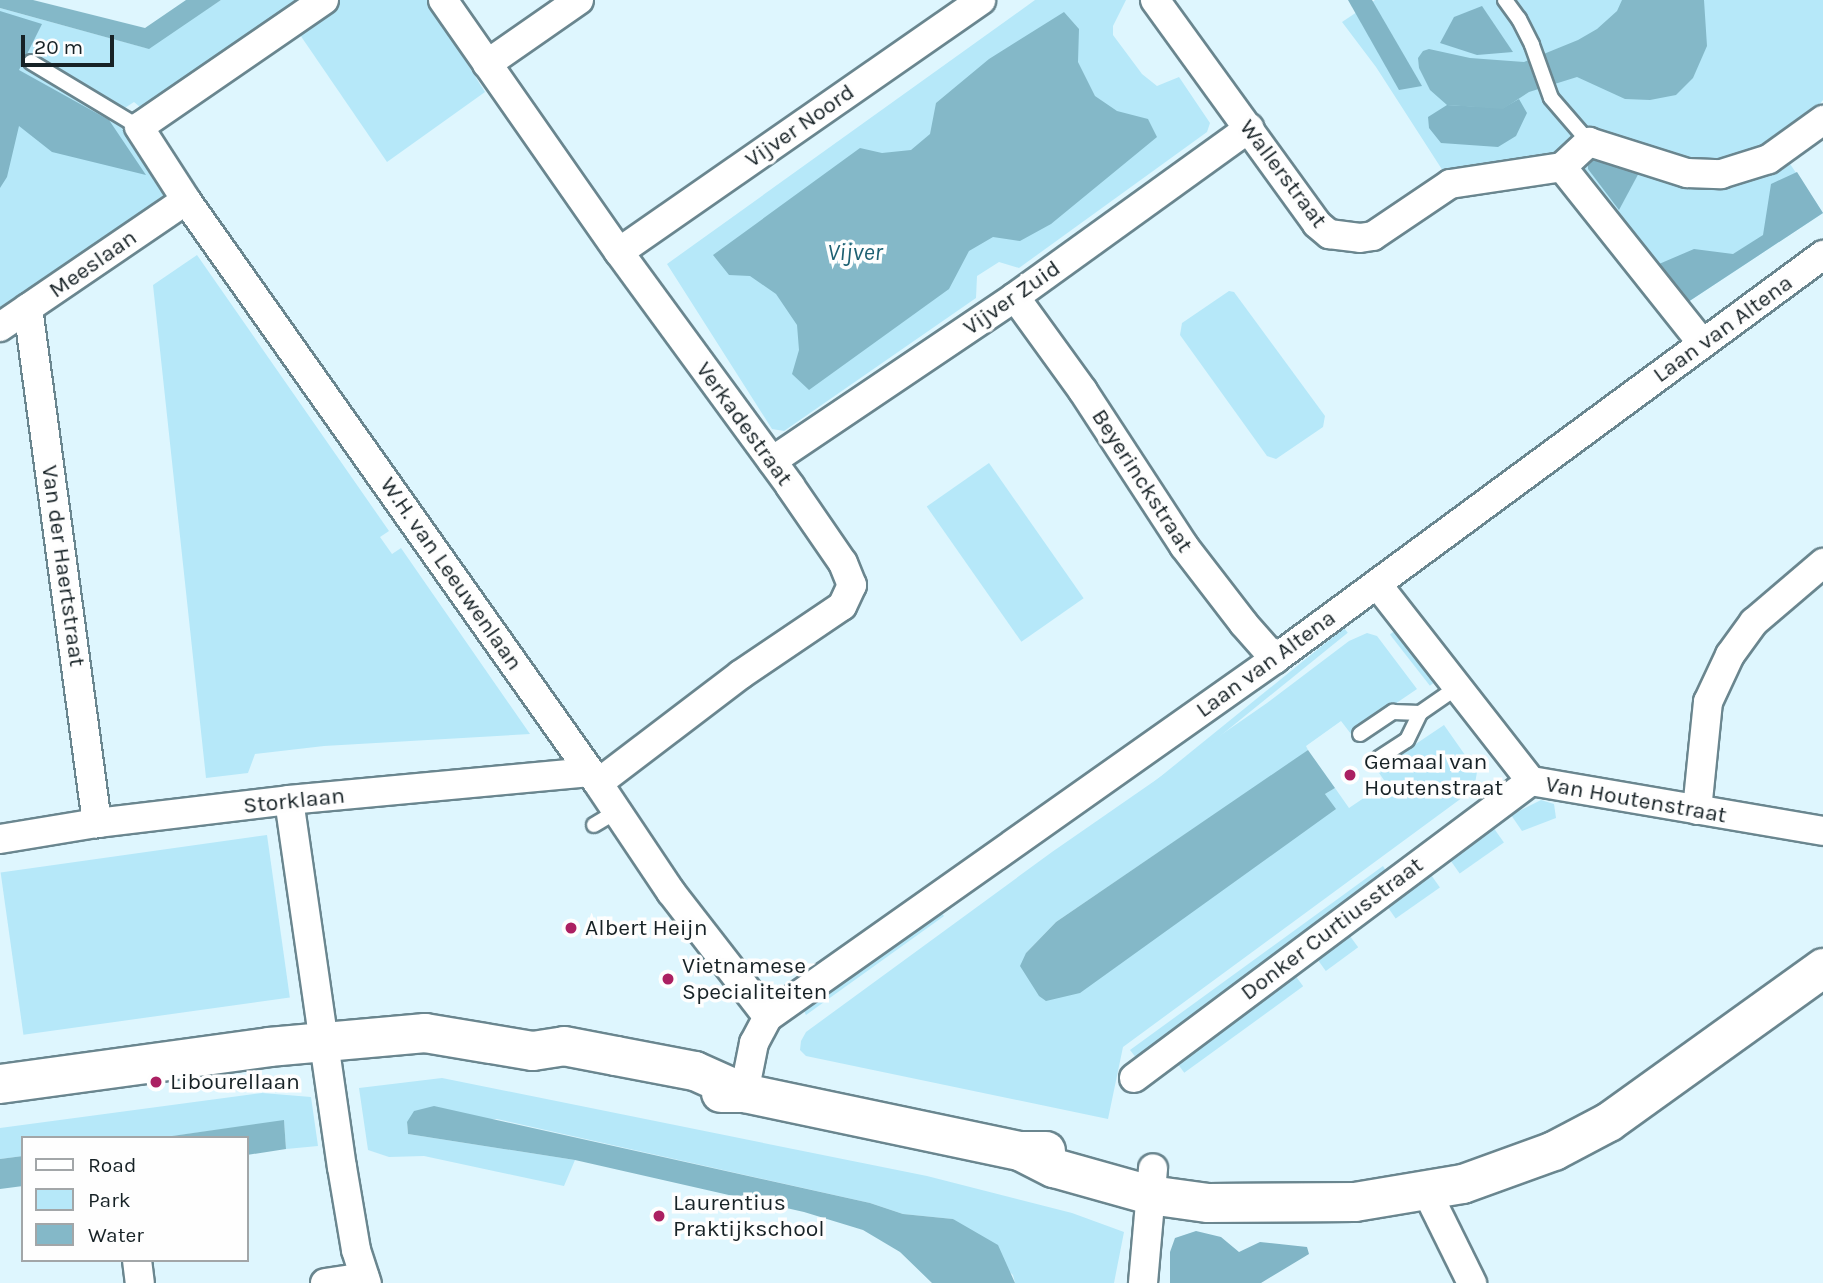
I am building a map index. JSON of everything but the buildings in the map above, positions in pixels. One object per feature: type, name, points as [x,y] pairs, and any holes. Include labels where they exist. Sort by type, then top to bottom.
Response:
[{"type":"main road","points":[[0,1084],[325,1042],[425,1033],[533,1051],[564,1046],[695,1071],[744,1093],[1020,1151],[1054,1168],[1151,1181],[1208,1203],[1355,1202],[1427,1192],[1495,1174],[1554,1151],[1609,1122],[1823,968]]},
{"type":"street","points":[[139,127],[324,0]]},
{"type":"street","name":"Verkadestraat","points":[[443,0],[619,252],[772,461],[843,563],[852,585],[842,606],[594,778]]},
{"type":"street","points":[[487,64],[579,0]]},
{"type":"street","name":"Vijver Noord","points":[[619,252],[981,0]]},
{"type":"street","name":"Wallerstraat","points":[[1155,0],[1317,224],[1329,234],[1360,238],[1373,236],[1450,184],[1562,167]]},
{"type":"street","points":[[1702,343],[1562,167],[1589,142],[1687,173],[1721,174],[1769,159],[1823,120]]},
{"type":"street","name":"W.H. van Leeuwenlaan","points":[[139,127],[186,200],[594,778],[605,818],[671,892],[768,1017]]},
{"type":"street","name":"Vijver Zuid","points":[[772,461],[1015,297],[1249,128]]},
{"type":"street","name":"Meeslaan","points":[[0,327],[186,200]]},
{"type":"street","name":"Laan van Altena","points":[[744,1093],[754,1043],[768,1017],[1275,659],[1823,255]]},
{"type":"street","name":"Beyerinckstraat","points":[[1015,297],[1083,391],[1184,546],[1244,624],[1275,659]]},
{"type":"street","name":"Van der Haertstraat","points":[[29,309],[97,823]]},
{"type":"street","points":[[1697,810],[1708,702],[1730,655],[1754,622],[1823,563]]},
{"type":"street","name":"Van Houtenstraat","points":[[1377,584],[1531,781],[1823,831]]},
{"type":"street","name":"Storklaan","points":[[0,839],[97,823],[289,800],[594,778]]},
{"type":"street","name":"Donker Curtiusstraat","points":[[1134,1078],[1531,781]]},
{"type":"street","points":[[289,800],[348,1203],[356,1250],[366,1280],[325,1283]]},
{"type":"street","points":[[1143,1283],[1151,1181]]},
{"type":"street","points":[[1427,1192],[1472,1283]]},
{"type":"street","points":[[137,1262],[141,1283]]},
{"type":"lane","points":[[1504,0],[1519,19],[1532,45],[1551,98],[1589,142]]},
{"type":"lane","points":[[31,62],[139,127]]},
{"type":"lane","points":[[1379,758],[1407,740],[1420,713],[1459,686]]},
{"type":"lane","points":[[1360,734],[1393,712],[1420,713]]},
{"type":"green space","points":[[221,0],[308,0],[146,112],[134,102],[114,115],[164,195],[0,316],[0,8],[146,48]]},
{"type":"green space","points":[[340,0],[427,0],[485,92],[387,162],[296,29]]},
{"type":"green space","name":"Vijver","points":[[1035,0],[1126,0],[1113,26],[1113,35],[1142,74],[1157,86],[1179,77],[1210,123],[1207,132],[1019,268],[999,262],[977,276],[976,298],[784,431],[772,429],[667,264]]},
{"type":"green space","points":[[1375,0],[1823,0],[1823,100],[1812,114],[1774,140],[1823,213],[1688,302],[1562,167],[1443,171],[1376,67],[1342,22]]},
{"type":"green space","points":[[197,255],[389,531],[380,537],[392,554],[401,548],[530,734],[324,746],[255,754],[248,773],[206,778],[153,285]]},
{"type":"green space","points":[[1229,291],[1234,292],[1325,416],[1323,427],[1276,459],[1267,456],[1180,335],[1182,323]]},
{"type":"green space","points":[[989,463],[1084,598],[1021,642],[927,507]]},
{"type":"green space","points":[[1344,628],[1348,633],[975,935],[971,930]]},
{"type":"green space","points":[[1397,629],[1437,680],[1430,686],[1390,635]]},
{"type":"green space","points":[[1367,633],[1377,636],[1417,689],[1351,734],[1341,721],[1306,746],[1308,750],[1299,757],[1056,922],[1026,953],[1335,809],[1325,794],[1335,788],[1349,808],[1386,783],[1377,770],[1444,725],[1477,772],[1474,789],[1123,1047],[1108,1119],[806,1056],[800,1050],[806,1032],[1052,852],[1267,703],[1349,641]]},
{"type":"green space","points":[[1541,800],[1554,804],[1556,818],[1522,831],[1511,815]]},
{"type":"green space","points":[[1493,827],[1504,843],[1460,874],[1449,858]]},
{"type":"green space","points":[[267,835],[290,997],[23,1035],[1,872]]},
{"type":"green space","points":[[1383,866],[1388,874],[1137,1059],[1130,1050]]},
{"type":"green space","points":[[1429,872],[1440,888],[1396,919],[1385,903]]},
{"type":"green space","points":[[940,911],[944,916],[806,1015],[804,1011]]},
{"type":"green space","points":[[1347,932],[1358,947],[1326,971],[1315,956]]},
{"type":"green space","points":[[1292,971],[1303,986],[1184,1073],[1173,1057]]},
{"type":"green space","points":[[442,1078],[927,1176],[1072,1213],[1124,1232],[1114,1283],[1015,1283],[1013,1275],[953,1219],[903,1214],[870,1203],[497,1119],[407,1122],[408,1134],[575,1160],[564,1186],[424,1156],[389,1157],[368,1150],[359,1088]]},
{"type":"green space","points":[[262,1093],[311,1097],[318,1146],[286,1149],[284,1121],[173,1136],[21,1136],[21,1156],[0,1159],[0,1128]]},
{"type":"shaded area","points":[[1348,0],[1372,0],[1422,86],[1399,90]]},
{"type":"shaded area","points":[[1482,6],[1513,52],[1477,55],[1440,43],[1454,17]]},
{"type":"shaded area","points":[[0,11],[42,24],[19,70],[109,120],[146,175],[52,152],[19,126],[7,177],[0,188]]},
{"type":"shaded area","points":[[1519,99],[1527,113],[1516,136],[1498,147],[1441,143],[1429,128],[1428,117],[1447,105],[1503,108]]},
{"type":"shaded area","points":[[1598,158],[1641,169],[1619,210],[1588,169],[1588,160]]},
{"type":"shaded area","points":[[1797,172],[1823,213],[1688,302],[1659,264],[1694,249],[1733,254],[1763,235],[1771,184]]},
{"type":"shaded area","points":[[1196,1231],[1221,1237],[1239,1252],[1260,1242],[1307,1247],[1309,1254],[1261,1283],[1170,1283],[1170,1252],[1175,1238]]},
{"type":"water","points":[[0,0],[33,0],[145,28],[186,0],[221,0],[149,49],[0,8]]},
{"type":"water","points":[[1622,0],[1704,0],[1707,46],[1693,78],[1676,95],[1650,100],[1625,99],[1577,77],[1529,92],[1503,109],[1447,105],[1430,90],[1419,68],[1418,58],[1423,51],[1429,49],[1470,58],[1524,62],[1578,40],[1597,29],[1617,11]]},
{"type":"water","name":"Vijver","points":[[1064,12],[1079,29],[1078,62],[1095,96],[1117,111],[1148,119],[1157,137],[1051,224],[1020,241],[993,237],[969,251],[949,289],[809,390],[792,374],[799,350],[797,325],[776,294],[750,276],[729,275],[713,255],[860,148],[882,153],[911,150],[930,134],[936,103],[989,59]]},
{"type":"water","points":[[1308,750],[1335,788],[1325,794],[1336,809],[1080,993],[1046,1001],[1039,996],[1020,966],[1026,953],[1056,922]]},
{"type":"water","points":[[434,1106],[870,1203],[903,1214],[953,1219],[998,1245],[1015,1283],[932,1283],[900,1252],[863,1230],[804,1212],[575,1160],[408,1134],[407,1122],[414,1111]]},
{"type":"water","points":[[284,1120],[286,1149],[248,1155],[248,1136],[172,1136]]},
{"type":"water","points":[[21,1156],[21,1186],[0,1189],[0,1159]]},
{"type":"place","name":"Gemaal van Houtenstraat","points":[[1350,775]]},
{"type":"place","name":"Albert Heijn","points":[[571,928]]},
{"type":"place","name":"Vietnamese Specialiteiten","points":[[668,979]]},
{"type":"place","name":"Libourellaan","points":[[156,1082]]},
{"type":"place","name":"Laurentius Praktijkschool","points":[[659,1216]]}]
